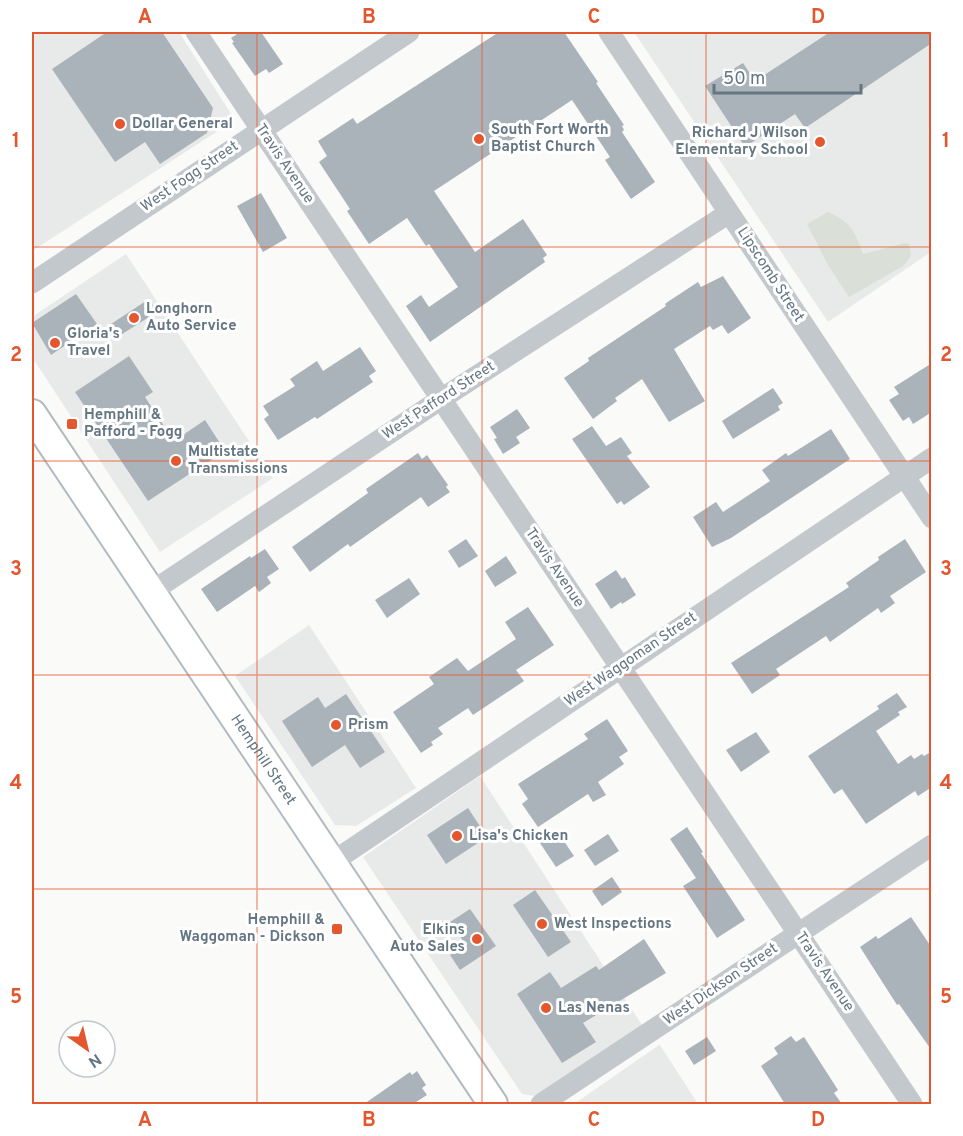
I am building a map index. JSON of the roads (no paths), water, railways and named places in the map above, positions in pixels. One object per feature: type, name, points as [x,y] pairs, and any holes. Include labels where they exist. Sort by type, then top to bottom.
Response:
[{"type":"main road","name":"Hemphill Street","points":[[32,414],[493,1104]]},
{"type":"street","name":"Travis Avenue","points":[[196,32],[912,1104]]},
{"type":"street","name":"West Fogg Street","points":[[32,283],[409,32]]},
{"type":"street","name":"Lipscomb Street","points":[[609,32],[932,518]]},
{"type":"street","name":"West Pafford Street","points":[[150,592],[441,399],[729,213]]},
{"type":"street","name":"West Waggoman Street","points":[[331,863],[932,458]]},
{"type":"street","name":"West Dickson Street","points":[[541,1104],[932,845]]},
{"type":"place","name":"Dollar General","points":[[120,124]]},
{"type":"place","name":"South Fort Worth Baptist Church","points":[[479,139]]},
{"type":"place","name":"Richard J Wilson Elementary School","points":[[820,142]]},
{"type":"place","name":"Longhorn Auto Service","points":[[134,318]]},
{"type":"place","name":"Gloria's Travel","points":[[55,343]]},
{"type":"place","name":"Hemphill & Pafford - Fogg","points":[[72,424]]},
{"type":"place","name":"Multistate Transmissions","points":[[176,461]]},
{"type":"place","name":"Prism","points":[[336,725]]},
{"type":"place","name":"Lisa's Chicken","points":[[457,836]]},
{"type":"place","name":"West Inspections","points":[[542,924]]},
{"type":"place","name":"Hemphill & Waggoman - Dickson","points":[[337,929]]},
{"type":"place","name":"Elkins Auto Sales","points":[[477,939]]},
{"type":"place","name":"Las Nenas","points":[[546,1008]]}]
